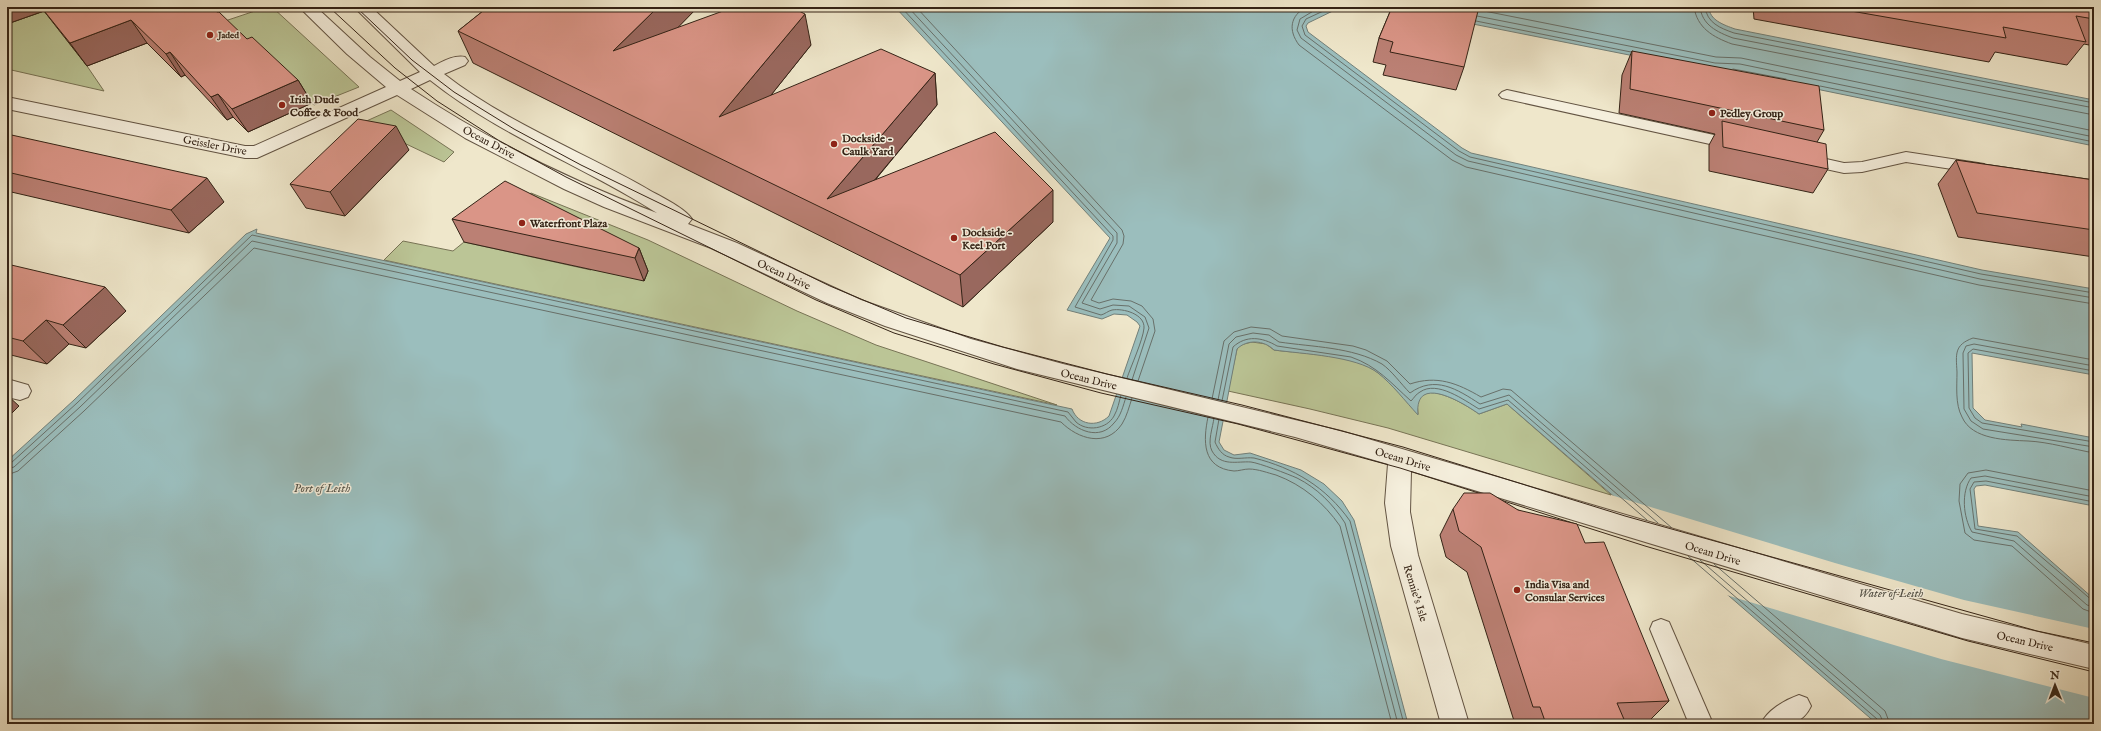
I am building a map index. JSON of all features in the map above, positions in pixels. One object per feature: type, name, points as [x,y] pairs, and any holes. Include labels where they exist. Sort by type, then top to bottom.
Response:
[{"type":"street","name":"Ocean Drive","points":[[307,7],[362,59],[399,88],[444,118],[521,159],[596,196],[719,244],[819,290],[909,326],[977,349],[1104,384],[1291,426],[1962,626],[2094,657]]},
{"type":"street","name":"Ocean Drive","points":[[362,7],[433,73],[456,91],[515,128],[650,199],[719,244]]},
{"type":"street","name":"Geissler Drive","points":[[7,103],[251,152],[268,148],[459,61]]},
{"type":"street","name":"Rennie's Isle","points":[[1401,458],[1398,486],[1398,506],[1404,548],[1455,724]]},
{"type":"lane","points":[[1507,95],[1752,148]]},
{"type":"lane","points":[[1791,156],[1844,168],[1862,167],[1906,157],[1992,170]]},
{"type":"lane","points":[[1661,629],[1701,724]]},
{"type":"lane","points":[[1773,724],[1799,706]]},
{"type":"green space","points":[[267,7],[272,7],[359,87],[314,105],[219,23]]},
{"type":"green space","points":[[44,11],[87,66],[104,91],[7,69],[7,24]]},
{"type":"green space","points":[[391,110],[454,152],[444,162],[362,123]]},
{"type":"green space","points":[[531,193],[648,240],[797,311],[876,345],[1057,405],[384,260],[403,241],[453,251],[464,242],[591,270],[516,204]]},
{"type":"green space","points":[[1252,342],[1266,344],[1274,350],[1341,358],[1367,366],[1388,381],[1418,414],[1417,404],[1419,399],[1424,394],[1431,393],[1439,394],[1458,401],[1479,414],[1507,404],[1611,495],[1388,428],[1228,391],[1237,349],[1240,345]]},
{"type":"water","name":"Port of Leith","points":[[895,7],[1341,7],[1308,23],[1306,26],[1308,32],[1462,148],[1471,153],[1982,270],[2094,289],[2094,375],[1972,353],[1973,408],[1985,420],[2022,427],[2021,424],[2094,438],[2094,506],[1985,485],[1976,486],[1974,489],[1978,526],[2018,532],[2094,599],[2094,724],[1877,724],[1507,404],[1479,414],[1451,398],[1441,394],[1431,393],[1423,395],[1419,402],[1418,415],[1389,383],[1378,373],[1368,367],[1343,359],[1274,350],[1265,344],[1250,342],[1237,349],[1219,442],[1224,450],[1234,455],[1250,453],[1301,470],[1324,484],[1342,501],[1354,520],[1408,724],[7,724],[7,461],[74,400],[246,234],[257,229],[256,233],[1072,409],[1079,419],[1088,423],[1099,422],[1109,416],[1140,326],[1127,315],[1114,314],[1102,319],[1067,310],[1110,238]]},
{"type":"water","points":[[1387,7],[1709,7],[1714,19],[1735,29],[2094,100],[2094,146],[1738,73],[1715,72]]},
{"type":"pier","points":[[1611,495],[1835,563],[1964,600],[2094,629],[2094,698],[1941,659],[1723,594],[1615,501]]},
{"type":"building","points":[[41,7],[211,7],[219,12],[247,39],[252,37],[298,80],[232,109],[218,94],[211,97],[170,52],[166,54],[131,20],[70,43]]},
{"type":"building","points":[[488,7],[658,7],[613,51],[734,7],[791,7],[805,14],[719,117],[881,49],[935,73],[827,199],[995,132],[1053,190],[960,275],[458,31]]},
{"type":"building","points":[[1392,7],[1456,7],[1478,11],[1464,67],[1390,52],[1393,42],[1379,38]]},
{"type":"building","points":[[1828,7],[2094,7],[2094,19],[2076,16],[2086,42],[2003,27],[2006,38]]},
{"type":"building","points":[[1632,51],[1819,86],[1824,130],[1630,89]]},
{"type":"building","points":[[358,119],[396,126],[330,192],[290,184]]},
{"type":"building","points":[[1722,121],[1826,144],[1828,169],[1723,147]]},
{"type":"building","points":[[7,134],[207,178],[171,210],[7,172]]},
{"type":"building","points":[[1956,160],[2094,180],[2094,230],[1977,213]]},
{"type":"building","points":[[505,181],[639,248],[635,258],[452,219]]},
{"type":"building","points":[[7,264],[105,287],[63,325],[46,320],[23,341],[7,337]]},
{"type":"building","points":[[1464,493],[1490,493],[1518,510],[1577,524],[1585,543],[1604,542],[1669,701],[1617,703],[1626,724],[1546,724],[1540,707],[1533,707],[1481,547],[1459,531],[1453,509]]},
{"type":"tram line","points":[[329,7],[395,68],[437,101],[498,140],[566,177],[816,300],[894,333],[994,364],[1101,393],[1238,424],[1400,468],[1645,546],[1968,641],[2094,672]]},
{"type":"tram line","points":[[356,7],[412,60],[454,92],[514,129],[581,165],[830,286],[906,318],[1003,347],[1107,374],[1242,405],[1403,447],[1625,516],[2037,631],[2094,643]]},
{"type":"place","name":"Jaded","points":[[210,35]]},
{"type":"place","name":"Irish Dude Coffee & Food","points":[[282,105]]},
{"type":"place","name":"Pedley Group","points":[[1712,113]]},
{"type":"place","name":"Dockside - Caulk Yard","points":[[834,144]]},
{"type":"place","name":"Waterfront Plaza","points":[[522,223]]},
{"type":"place","name":"Dockside - Keel Port","points":[[954,238]]},
{"type":"place","name":"India Visa and Consular Services","points":[[1517,590]]},
{"type":"water label","name":"Water of Leith","points":[[1891,593]]}]
